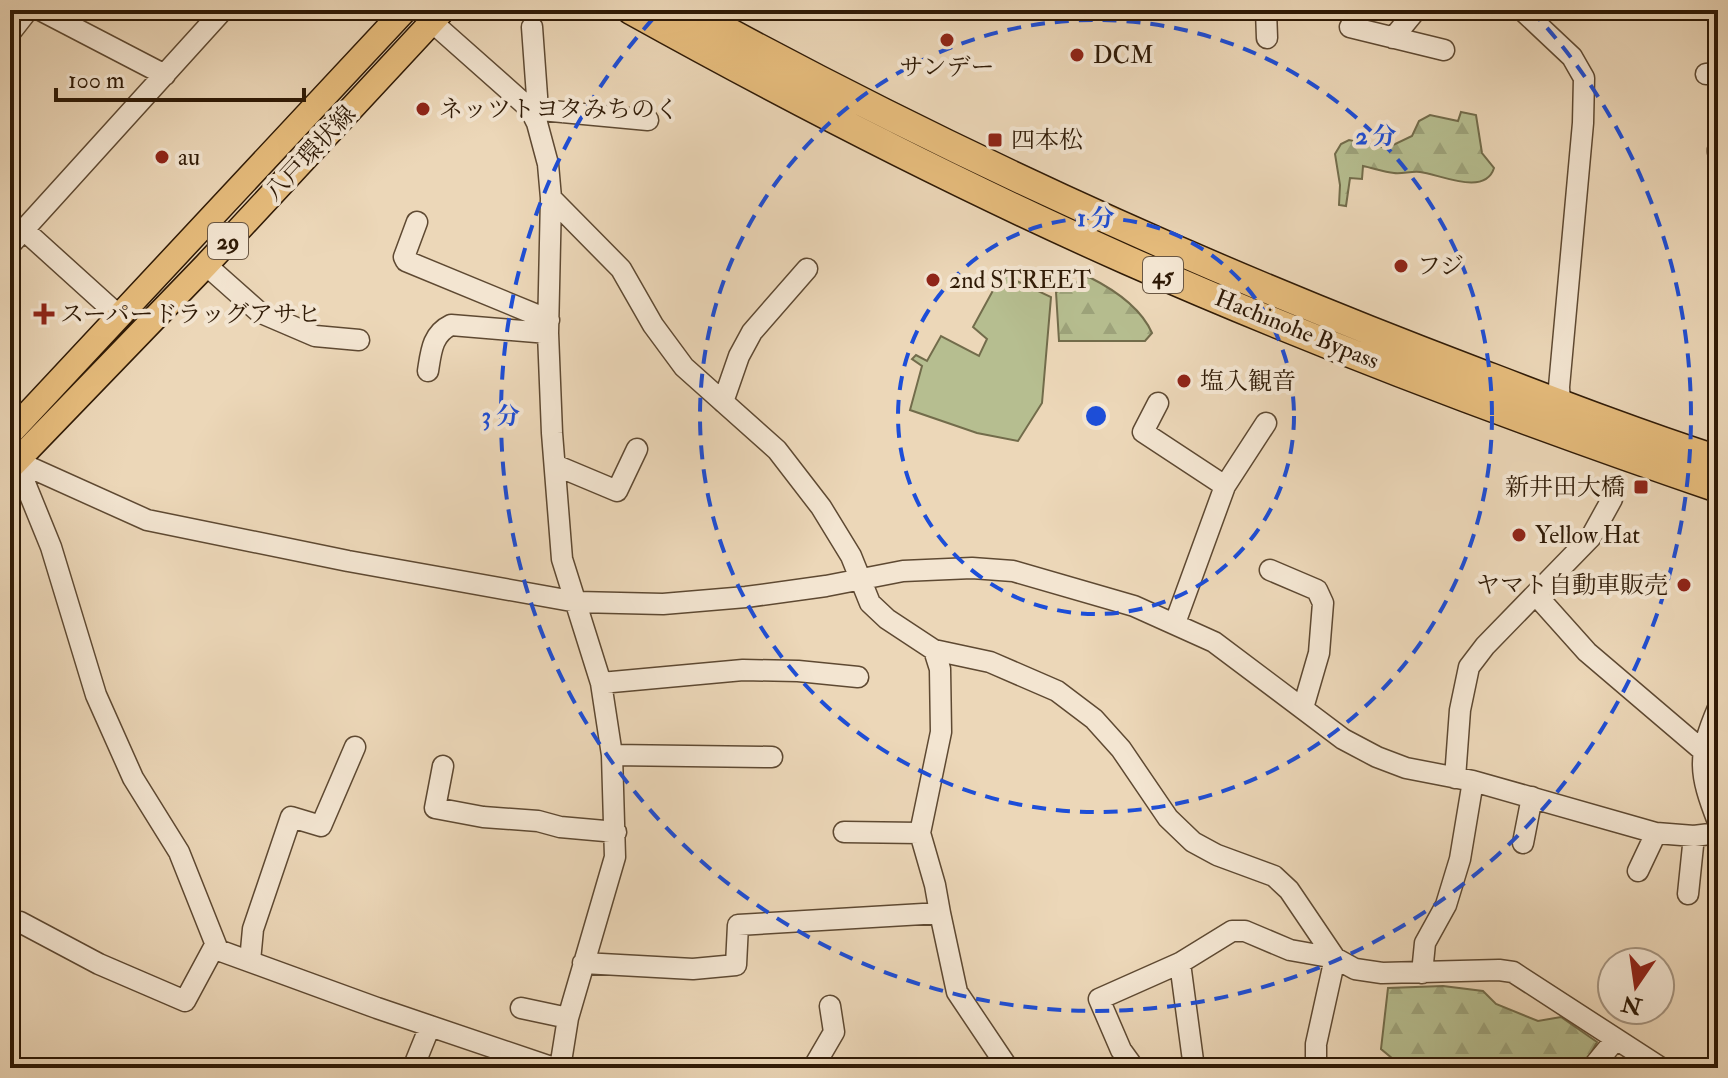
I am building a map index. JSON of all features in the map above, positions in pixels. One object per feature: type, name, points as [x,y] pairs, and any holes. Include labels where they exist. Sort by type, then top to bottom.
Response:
[{"type":"highway","name":"Hachinohe Bypass","points":[[631,10],[757,79],[991,197],[1114,254],[1360,355],[1718,488]]},
{"type":"highway","name":"Hachinohe Bypass","points":[[688,10],[842,92],[1063,200],[1253,283],[1560,404],[1718,460]]},
{"type":"main road","name":"八戸環状線","points":[[10,433],[405,10]]},
{"type":"main road","name":"八戸環状線","points":[[13,465],[206,265],[437,16]]},
{"type":"street","points":[[10,33],[28,10]]},
{"type":"street","points":[[40,10],[165,75]]},
{"type":"street","points":[[118,315],[17,237],[223,10]]},
{"type":"street","points":[[1266,10],[1267,38]]},
{"type":"street","points":[[1393,38],[1416,10]]},
{"type":"street","points":[[1522,10],[1572,57],[1584,78],[1560,404],[1567,420],[1591,443]]},
{"type":"street","points":[[437,16],[534,110],[648,120]]},
{"type":"street","points":[[20,922],[99,964],[185,1001],[213,949],[557,1068],[583,963],[615,857],[616,832],[612,755],[601,683],[562,559],[548,327],[551,198],[548,164],[534,110],[532,27]]},
{"type":"street","points":[[1350,27],[1444,50]]},
{"type":"street","points":[[551,198],[621,269],[653,325],[684,367],[777,450],[821,507],[851,556],[870,603],[887,619],[934,650],[990,662],[1057,691],[1094,719],[1121,749],[1168,818],[1193,842],[1217,855],[1274,876],[1289,890],[1335,958],[1316,1044],[1316,1068]]},
{"type":"street","points":[[417,222],[404,257],[406,261],[548,327]]},
{"type":"street","points":[[206,265],[259,312],[315,336],[359,340]]},
{"type":"street","points":[[723,402],[739,356],[752,332],[807,269]]},
{"type":"street","points":[[428,371],[435,337],[451,325],[548,327]]},
{"type":"street","points":[[1158,403],[1143,432],[1225,486]]},
{"type":"street","points":[[1175,623],[1225,486],[1266,423]]},
{"type":"street","points":[[555,465],[617,491],[637,449]]},
{"type":"street","points":[[13,465],[147,520],[348,561],[577,602],[663,604],[826,586],[903,571],[972,568],[1013,571],[1134,606],[1214,642],[1343,739],[1406,768],[1464,779],[1656,833],[1694,836],[1718,833]]},
{"type":"street","points":[[13,465],[51,547],[96,695],[133,778],[179,852],[218,950]]},
{"type":"street","points":[[1422,973],[1425,943],[1446,905],[1460,859],[1464,779],[1460,710],[1469,667],[1485,646],[1591,537],[1612,499]]},
{"type":"street","points":[[1270,570],[1317,590],[1322,596],[1319,653],[1303,708]]},
{"type":"street","points":[[1536,595],[1587,652],[1702,750]]},
{"type":"street","points":[[934,650],[940,669],[941,732],[920,833],[935,885],[957,992],[1008,1068]]},
{"type":"street","points":[[601,683],[743,670],[858,677]]},
{"type":"street","points":[[1718,708],[1702,750],[1706,791],[1718,822]]},
{"type":"street","points":[[250,961],[253,929],[291,817],[321,826],[355,747]]},
{"type":"street","points":[[612,755],[772,757]]},
{"type":"street","points":[[443,766],[435,808],[483,817],[616,832]]},
{"type":"street","points":[[1523,843],[1532,797]]},
{"type":"street","points":[[844,832],[920,833]]},
{"type":"street","points":[[1638,871],[1656,833]]},
{"type":"street","points":[[1688,894],[1694,836]]},
{"type":"street","points":[[583,963],[693,969],[736,965],[738,925],[940,913]]},
{"type":"street","points":[[1134,1068],[1121,1050],[1099,999],[1180,963],[1232,931],[1245,931],[1290,950],[1335,958],[1355,969],[1382,973],[1513,972],[1661,1068]]},
{"type":"street","points":[[1180,963],[1194,1068]]},
{"type":"street","points":[[813,1068],[834,1032],[830,1006]]},
{"type":"street","points":[[521,1008],[568,1018]]},
{"type":"street","points":[[413,1068],[430,1026]]},
{"type":"street","points":[[1592,1068],[1616,1039]]},
{"type":"green space","points":[[1461,112],[1476,115],[1482,153],[1494,168],[1489,177],[1472,183],[1420,172],[1394,173],[1363,166],[1362,179],[1350,178],[1346,206],[1339,205],[1340,185],[1335,154],[1341,144],[1349,140],[1387,148],[1412,136],[1419,121],[1430,115],[1458,121]]},
{"type":"green space","points":[[1002,274],[1051,297],[1042,403],[1018,441],[977,433],[910,410],[922,366],[912,359],[916,355],[927,361],[941,336],[979,356],[987,339],[973,327]]},
{"type":"green space","points":[[1089,277],[1117,293],[1141,315],[1152,333],[1145,341],[1059,341],[1056,292]]},
{"type":"green space","points":[[1443,986],[1483,991],[1496,1004],[1538,1021],[1561,1017],[1597,1042],[1583,1068],[1393,1068],[1393,1059],[1381,1049],[1388,988]]},
{"type":"place","name":"サンデー","points":[[947,40]]},
{"type":"place","name":"DCM","points":[[1077,55]]},
{"type":"place","name":"ネッツトヨタみちのく","points":[[423,109]]},
{"type":"place","name":"四本松","points":[[995,140]]},
{"type":"place","name":"au","points":[[162,157]]},
{"type":"place","name":"フジ","points":[[1401,266]]},
{"type":"place","name":"2nd STREET","points":[[933,280]]},
{"type":"place","name":"スーパードラッグアサヒ","points":[[44,314]]},
{"type":"place","name":"塩入観音","points":[[1184,381]]},
{"type":"place","name":"新井田大橋","points":[[1641,487]]},
{"type":"place","name":"Yellow Hat","points":[[1519,535]]},
{"type":"place","name":"ヤマト自動車販売","points":[[1684,585]]}]
